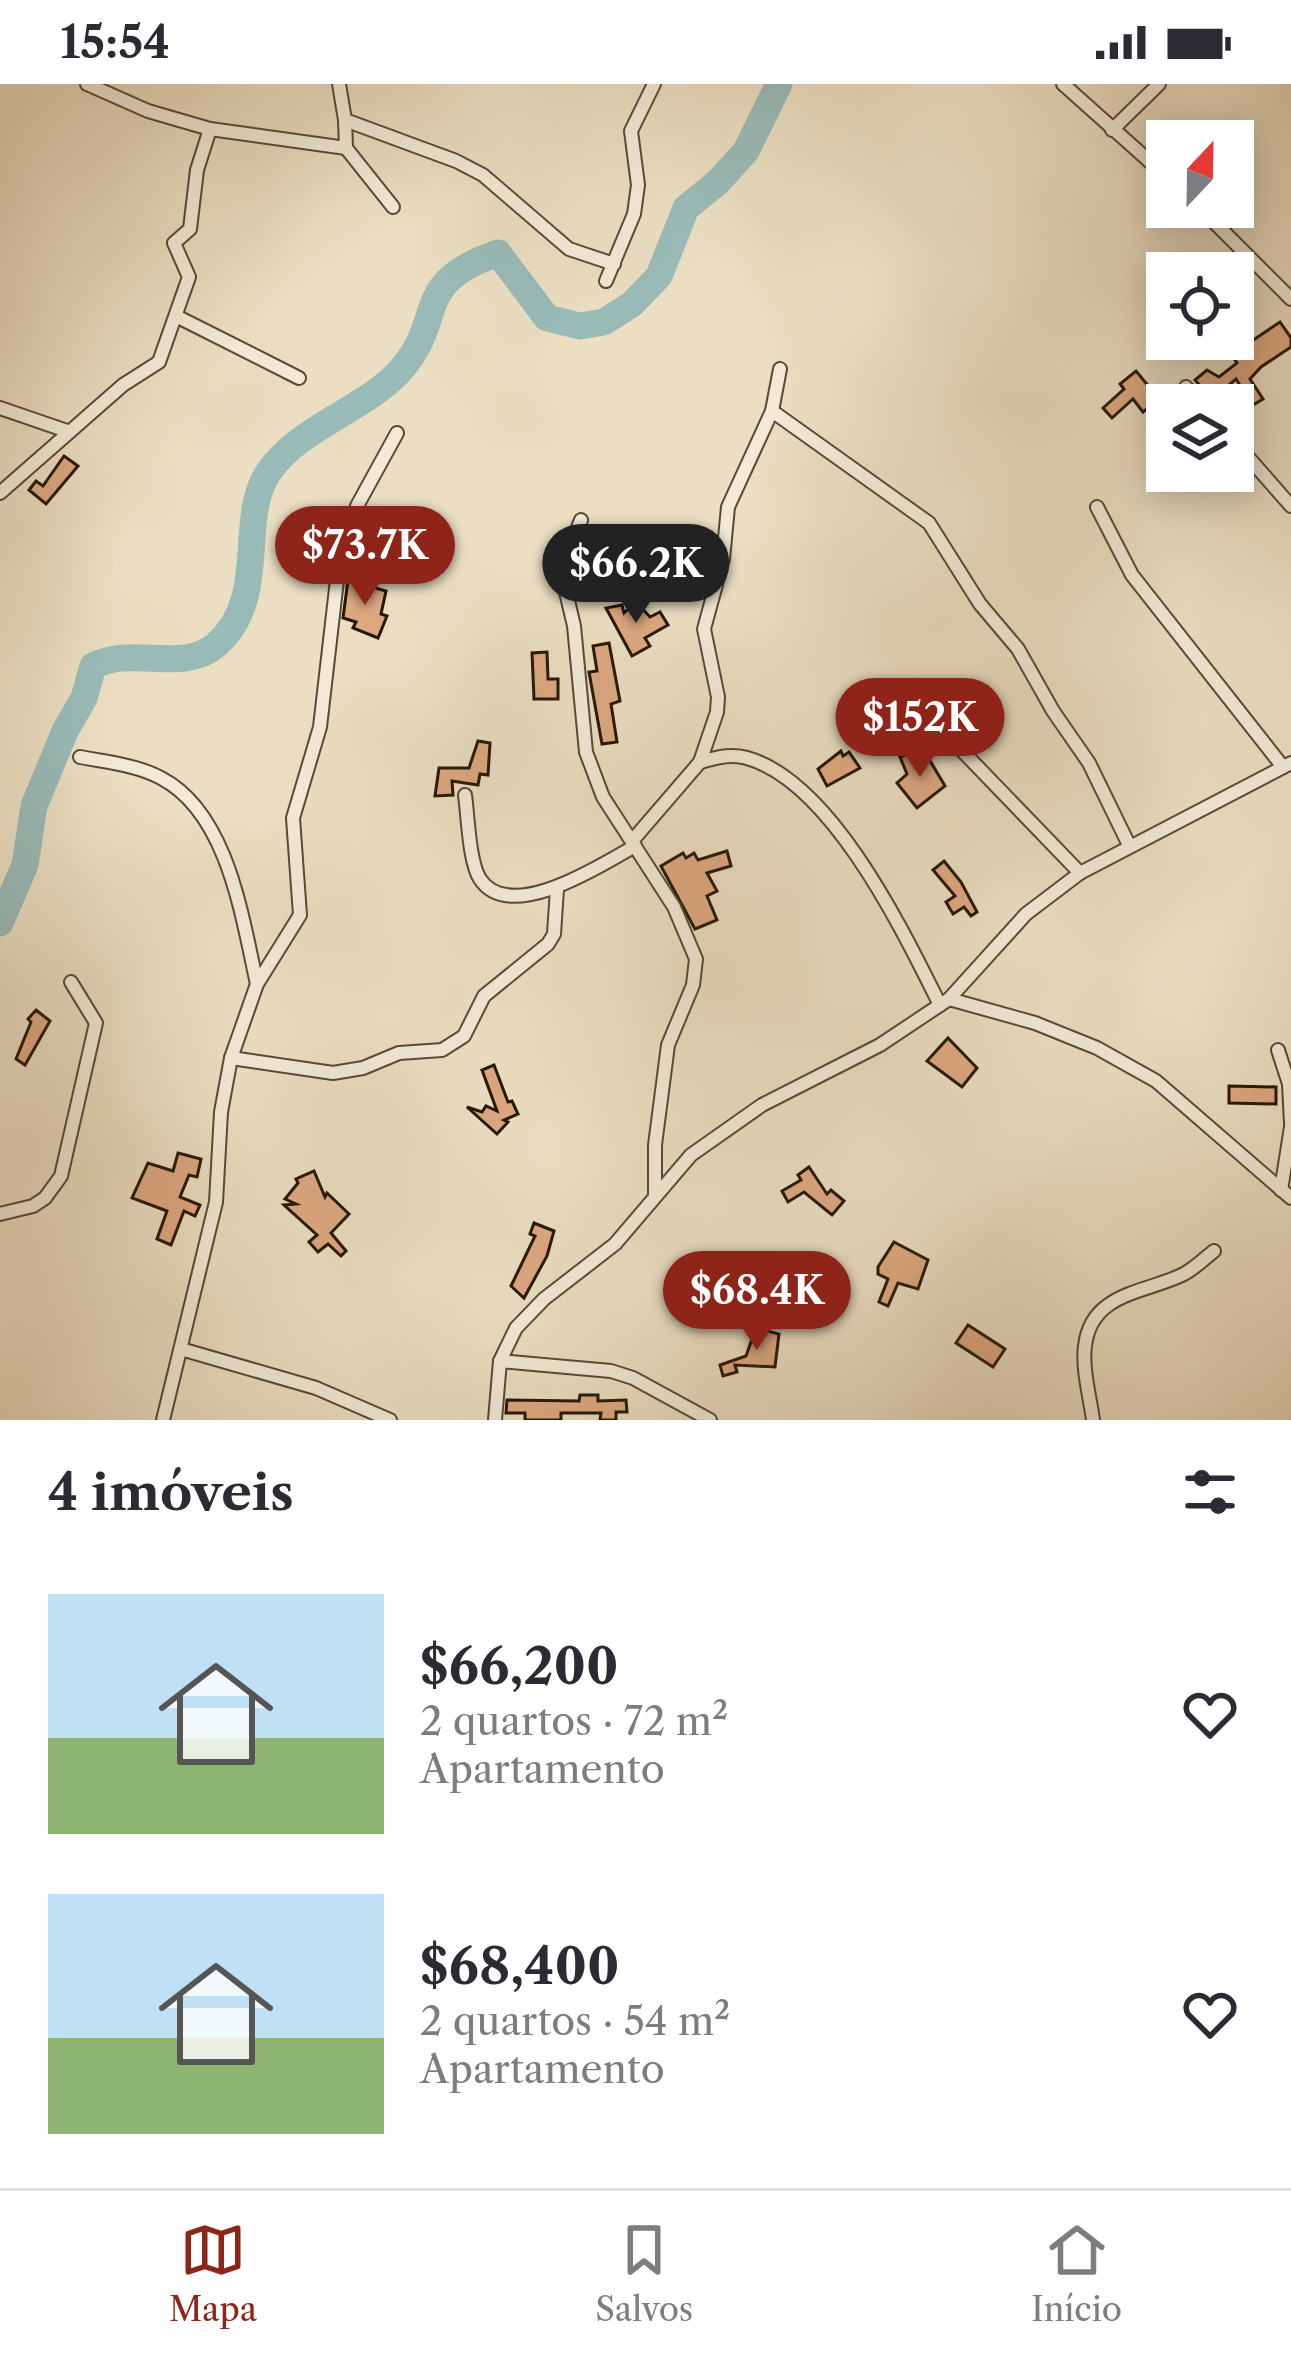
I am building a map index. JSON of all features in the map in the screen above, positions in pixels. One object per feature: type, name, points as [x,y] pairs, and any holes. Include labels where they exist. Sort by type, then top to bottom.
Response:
[{"type":"street","points":[[87,84],[148,111],[210,129],[346,148]]},
{"type":"street","points":[[339,84],[346,148],[393,207]]},
{"type":"street","points":[[606,280],[634,214],[638,184],[631,131],[654,84]]},
{"type":"street","points":[[1063,84],[1146,159]]},
{"type":"street","points":[[1112,130],[1159,84]]},
{"type":"street","points":[[345,120],[483,175],[569,249],[614,264]]},
{"type":"street","points":[[0,493],[67,431],[159,362],[189,277],[174,245],[190,229],[197,170],[210,129]]},
{"type":"street","points":[[1220,228],[1291,299]]},
{"type":"street","points":[[176,316],[298,378]]},
{"type":"street","points":[[465,795],[481,881],[513,894],[556,889],[633,844],[700,762],[717,712],[704,628],[723,559],[728,507],[772,411],[780,370]]},
{"type":"street","points":[[0,408],[67,431]]},
{"type":"street","points":[[772,411],[929,523],[980,604],[1018,650],[1089,763],[1129,845]]},
{"type":"street","points":[[163,1420],[216,1202],[221,1112],[231,1058],[257,984],[299,915],[293,818],[320,727],[337,580],[357,506],[398,433]]},
{"type":"street","points":[[1254,464],[1291,506]]},
{"type":"street","points":[[495,1420],[500,1361],[516,1328],[544,1299],[615,1244],[692,1155],[762,1105],[880,1045],[944,1002],[1026,914],[1080,873],[1289,765],[1132,575],[1097,507]]},
{"type":"street","points":[[581,520],[569,557],[566,592],[574,626],[586,752],[604,797],[682,922],[696,959],[693,985],[668,1045],[655,1196]]},
{"type":"street","points":[[919,706],[1080,873]]},
{"type":"street","points":[[700,762],[730,755],[749,758],[781,773],[807,798],[860,857],[944,1002],[1035,1023],[1097,1048],[1156,1081],[1286,1194]]},
{"type":"street","points":[[80,757],[158,776],[184,793],[205,820],[234,881],[257,984]]},
{"type":"street","points":[[231,1058],[349,1072],[399,1053],[452,1046],[464,1036],[484,996],[548,944],[554,934],[556,889]]},
{"type":"street","points":[[0,1214],[33,1206],[61,1176],[70,1120],[96,1023],[70,982]]},
{"type":"street","points":[[1278,1050],[1289,1084],[1286,1194]]},
{"type":"street","points":[[1094,1420],[1084,1350],[1087,1333],[1101,1310],[1120,1294],[1188,1272],[1214,1251]]},
{"type":"street","points":[[181,1349],[316,1388],[390,1420]]},
{"type":"street","points":[[500,1361],[611,1371],[656,1389],[710,1420]]},
{"type":"building","points":[[1280,322],[1291,338],[1291,347],[1261,367],[1250,379],[1253,384],[1239,384],[1236,379],[1230,384],[1195,380],[1207,370],[1219,377],[1235,360],[1254,360],[1254,340]]},
{"type":"building","points":[[1136,371],[1147,384],[1146,410],[1143,412],[1133,399],[1112,418],[1103,408],[1124,389],[1120,384]]},
{"type":"building","points":[[64,456],[78,466],[46,504],[29,490],[36,481],[43,486]]},
{"type":"building","points":[[348,580],[386,591],[381,614],[387,616],[378,638],[353,628],[356,622],[343,618]]},
{"type":"building","points":[[636,602],[650,617],[660,612],[668,625],[645,638],[650,646],[632,656],[606,608],[622,605],[624,613]]},
{"type":"building","points":[[609,643],[620,701],[611,704],[617,742],[602,744],[589,672],[597,671],[593,646]]},
{"type":"building","points":[[547,652],[548,679],[558,679],[558,699],[534,699],[532,653]]},
{"type":"building","points":[[478,741],[490,743],[488,775],[480,774],[478,785],[452,781],[453,795],[435,796],[439,768],[469,768]]},
{"type":"building","points":[[841,751],[843,756],[849,752],[860,768],[827,786],[818,769]]},
{"type":"building","points":[[912,752],[917,764],[929,759],[945,786],[917,808],[897,783],[907,774],[900,757]]},
{"type":"building","points":[[727,851],[731,866],[707,873],[717,891],[707,896],[717,920],[695,929],[661,866],[683,853],[686,858],[694,853],[698,860]]},
{"type":"building","points":[[944,861],[977,912],[971,916],[964,907],[953,914],[946,902],[955,896],[933,870]]},
{"type":"building","points":[[36,1010],[50,1021],[25,1065],[16,1059],[31,1022],[28,1019]]},
{"type":"building","points":[[948,1038],[977,1068],[962,1087],[927,1061]]},
{"type":"building","points":[[494,1065],[508,1102],[512,1101],[518,1114],[504,1120],[508,1122],[497,1134],[467,1107],[497,1111],[482,1070]]},
{"type":"building","points":[[1229,1086],[1276,1087],[1276,1104],[1229,1103]]},
{"type":"building","points":[[178,1153],[201,1159],[197,1177],[189,1175],[180,1197],[200,1205],[195,1216],[184,1211],[171,1245],[157,1239],[167,1211],[132,1198],[148,1163],[173,1171]]},
{"type":"building","points":[[809,1167],[827,1194],[831,1190],[844,1201],[832,1215],[804,1192],[788,1202],[782,1191],[801,1180],[798,1175]]},
{"type":"building","points":[[314,1171],[325,1197],[327,1193],[349,1214],[331,1233],[346,1251],[341,1256],[328,1244],[318,1252],[309,1242],[317,1235],[284,1205],[296,1204],[285,1199],[298,1183],[296,1179]]},
{"type":"building","points":[[534,1223],[554,1231],[547,1256],[524,1298],[511,1286],[535,1236],[530,1234]]},
{"type":"building","points":[[894,1242],[928,1260],[918,1289],[898,1283],[888,1306],[879,1302],[888,1279],[878,1274],[878,1267]]},
{"type":"building","points":[[733,1258],[750,1264],[740,1311],[713,1301]]},
{"type":"building","points":[[968,1325],[1005,1349],[993,1367],[956,1343]]},
{"type":"building","points":[[756,1328],[779,1334],[775,1367],[735,1365],[737,1372],[723,1376],[720,1365],[746,1356]]},
{"type":"building","points":[[580,1395],[598,1395],[598,1401],[626,1400],[627,1412],[616,1412],[616,1420],[600,1420],[601,1413],[561,1413],[561,1420],[525,1420],[525,1413],[506,1413],[507,1400],[579,1401]]},
{"type":"waterway","points":[[0,923],[25,865],[34,806],[84,698],[93,666],[124,658],[188,658],[216,645],[243,605],[259,492],[281,457],[398,373],[413,354],[440,291],[470,265],[498,253],[547,318],[580,326],[604,322],[632,304],[659,276],[686,208],[746,151],[779,84]]}]
